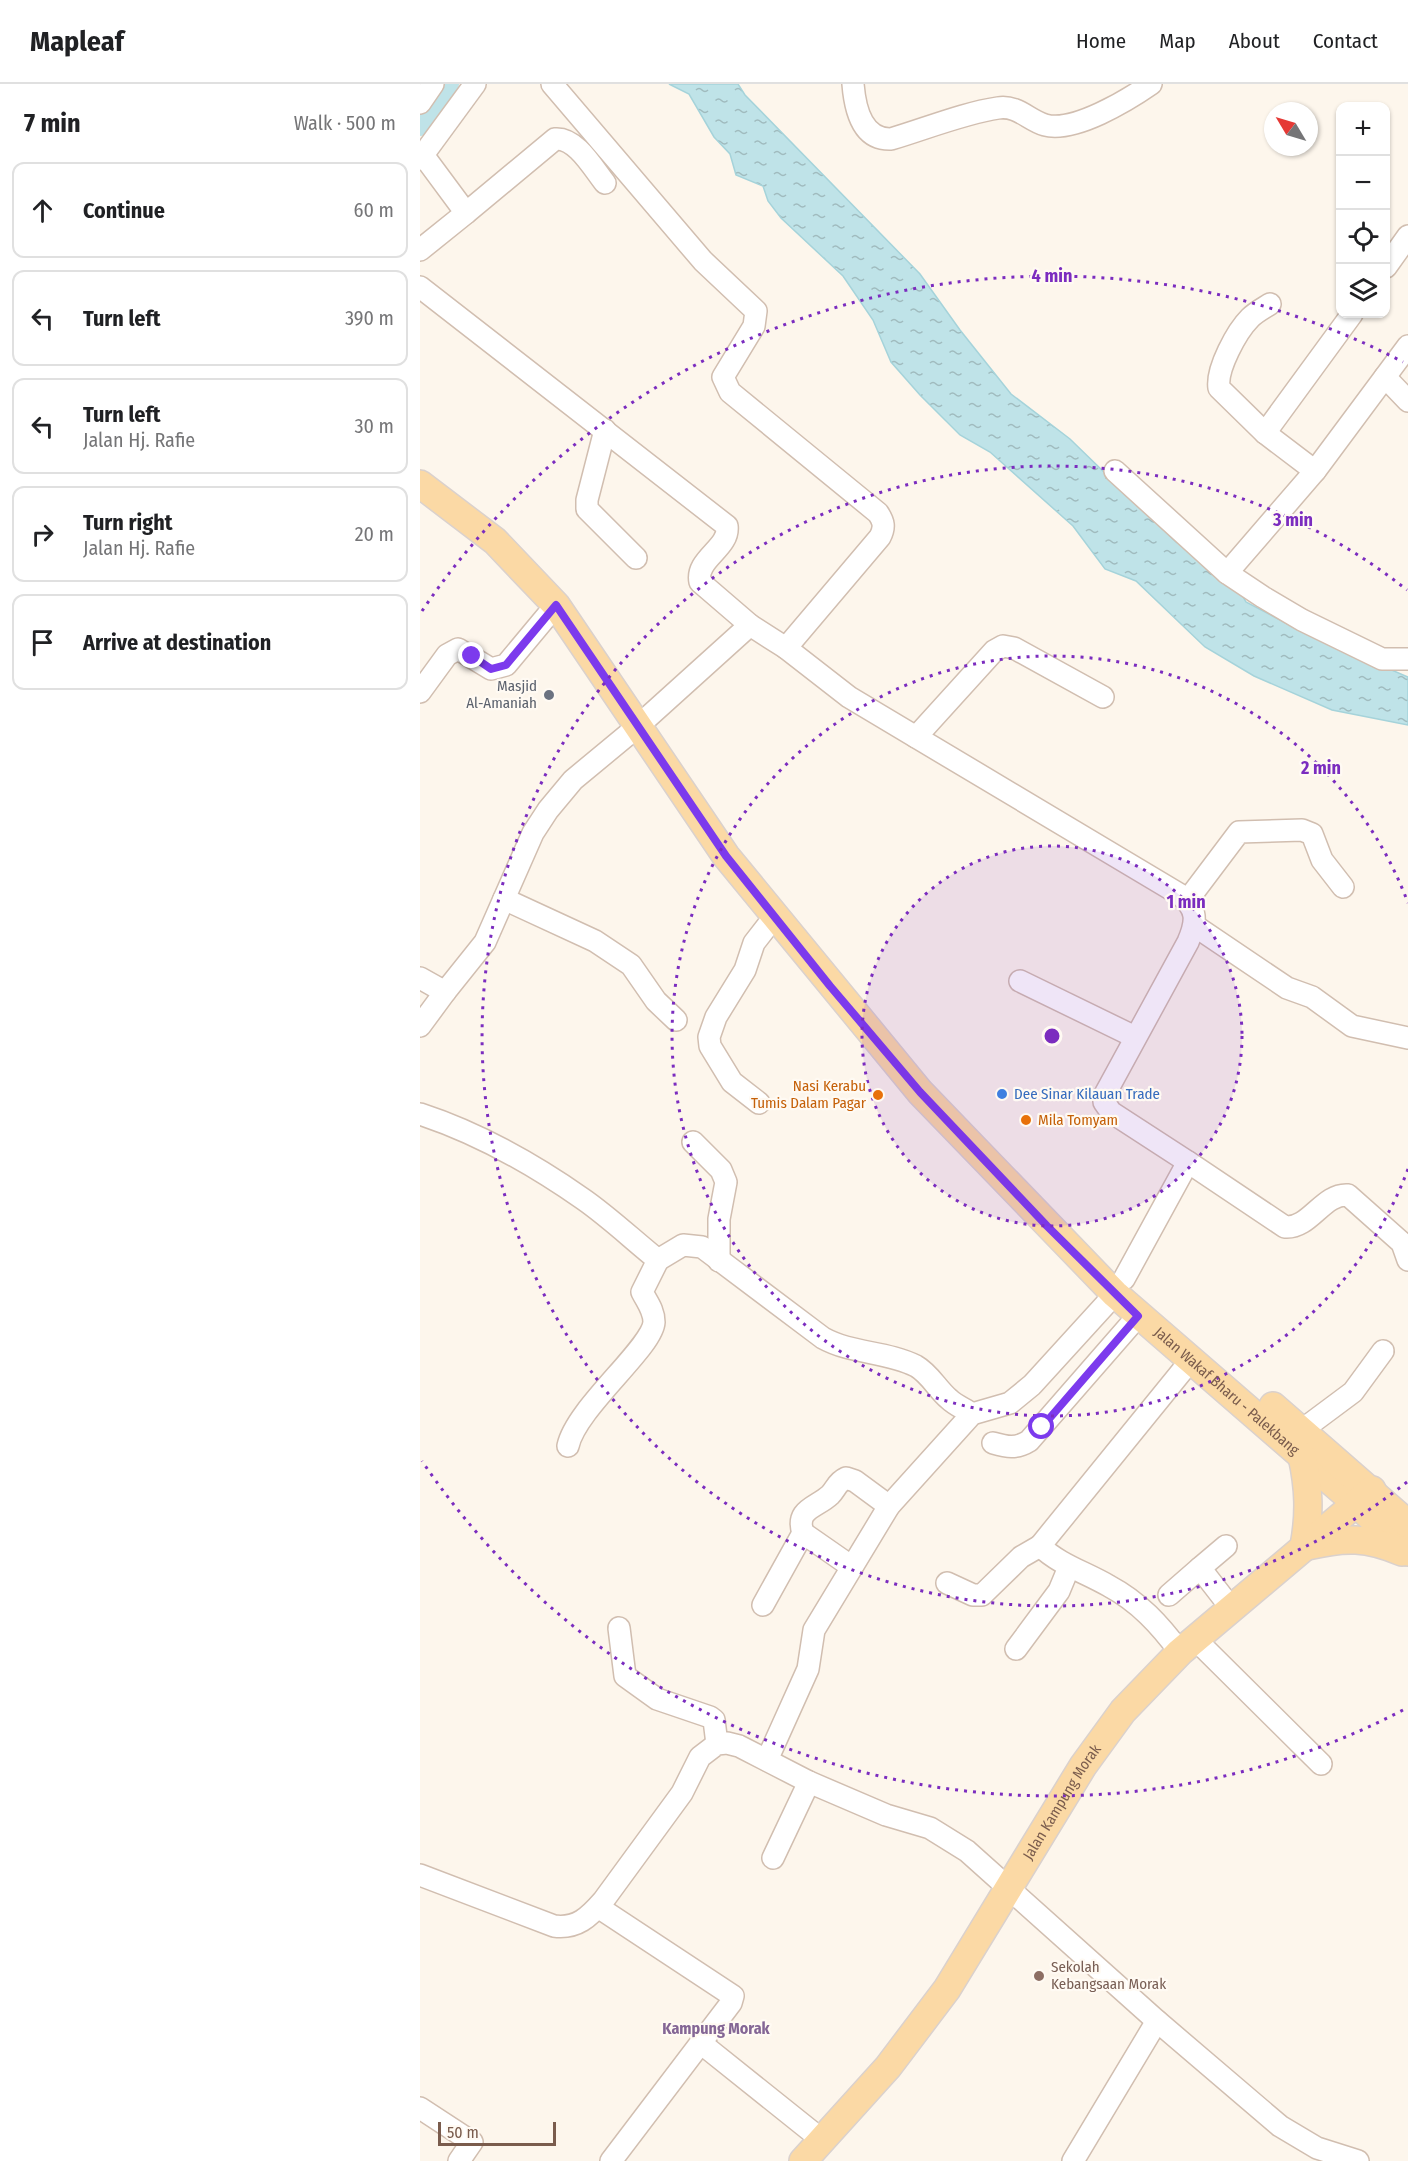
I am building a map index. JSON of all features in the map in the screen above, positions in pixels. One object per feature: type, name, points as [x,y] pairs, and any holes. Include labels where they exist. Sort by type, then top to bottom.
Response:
[{"type":"main road","name":"Jalan Wakaf Bharu - Palekbang","points":[[420,484],[495,541],[556,605],[726,856],[920,1092],[1047,1226],[1364,1496],[1408,1524]]},
{"type":"main road","name":"Jalan Wakaf Bharu - Palekbang","points":[[1119,1287],[1138,1316],[1191,1360],[1302,1443]]},
{"type":"main road","points":[[1302,1443],[1309,1486],[1310,1517],[1304,1546],[1341,1538],[1378,1542],[1408,1554]]},
{"type":"main road","name":"Jalan Wakaf Bharu - Palekbang","points":[[1364,1496],[1408,1554]]},
{"type":"main road","name":"Jalan Kampung Morak","points":[[803,2161],[918,2029],[947,1989],[1103,1736],[1123,1711],[1188,1646],[1364,1496]]},
{"type":"street","points":[[420,103],[433,84]]},
{"type":"street","points":[[466,213],[422,157],[475,84]]},
{"type":"street","points":[[552,84],[703,261],[756,311],[754,326],[723,378],[729,392],[878,513],[883,520],[884,529],[880,537],[786,648]]},
{"type":"street","points":[[853,84],[862,123],[869,133],[879,139],[891,139],[1000,107],[1021,110],[1044,124],[1063,126],[1117,106],[1151,84]]},
{"type":"street","points":[[420,250],[555,139],[573,144],[605,183]]},
{"type":"street","points":[[1388,264],[1408,236]]},
{"type":"street","points":[[421,289],[727,526],[728,534],[701,568],[700,582],[750,625],[786,648],[849,697],[1187,900],[1196,914],[1195,926],[1106,1090],[1104,1102],[1111,1112],[1285,1227],[1296,1226],[1336,1196],[1348,1195],[1402,1243],[1408,1260]]},
{"type":"street","points":[[1270,304],[1251,318],[1231,347],[1218,384],[1222,393],[1265,433],[1315,471]]},
{"type":"street","points":[[1265,433],[1349,318]]},
{"type":"street","points":[[1227,573],[1315,471],[1408,345]]},
{"type":"street","points":[[1385,377],[1408,401]]},
{"type":"street","points":[[605,430],[587,500],[587,509],[636,558]]},
{"type":"street","points":[[1115,471],[1227,573],[1302,620],[1382,659],[1408,659]]},
{"type":"street","points":[[420,692],[447,655],[458,649],[491,669],[506,665],[556,605]]},
{"type":"street","points":[[420,1026],[485,942],[533,833],[548,810],[573,780],[638,727],[750,625]]},
{"type":"street","points":[[916,737],[994,651],[1003,646],[1014,648],[1102,696]]},
{"type":"street","points":[[1187,900],[1233,837],[1246,830],[1302,830],[1312,834],[1322,860],[1343,887]]},
{"type":"street","points":[[504,898],[595,941],[631,965],[656,1001],[676,1020]]},
{"type":"street","points":[[759,1103],[732,1082],[710,1046],[708,1037],[716,1017],[745,970],[754,943],[775,916]]},
{"type":"street","points":[[1195,926],[1287,988],[1312,997],[1352,1026],[1408,1038]]},
{"type":"street","points":[[420,978],[445,992]]},
{"type":"street","points":[[1020,981],[1135,1037]]},
{"type":"street","points":[[420,1114],[448,1124],[526,1163],[585,1200],[658,1260]]},
{"type":"street","points":[[693,1142],[721,1170],[726,1182],[720,1219],[719,1261]]},
{"type":"street","points":[[767,1760],[807,1669],[814,1629],[889,1506],[972,1414],[1010,1404],[1032,1385],[1119,1287],[1188,1161]]},
{"type":"street","points":[[568,1446],[570,1438],[597,1397],[652,1328],[653,1314],[642,1292],[658,1260],[690,1244],[702,1247],[823,1338],[845,1348],[892,1357],[917,1367],[928,1374],[948,1399],[972,1414]]},
{"type":"street","points":[[993,1443],[1008,1448],[1021,1446],[1029,1441],[1138,1316]]},
{"type":"street","points":[[1302,1443],[1353,1392],[1383,1351]]},
{"type":"street","points":[[947,1584],[973,1595],[982,1595],[1021,1557],[1040,1546],[1191,1360]]},
{"type":"street","points":[[852,1567],[803,1533],[800,1522],[803,1514],[810,1506],[831,1493],[842,1480],[855,1481],[889,1506]]},
{"type":"street","points":[[763,1605],[803,1533]]},
{"type":"street","points":[[1040,1546],[1057,1561],[1127,1598],[1158,1622],[1321,1764]]},
{"type":"street","points":[[1169,1595],[1226,1546]]},
{"type":"street","points":[[1016,1649],[1059,1591],[1069,1567]]},
{"type":"street","points":[[1200,1568],[1231,1608]]},
{"type":"street","points":[[619,1628],[625,1676],[657,1699],[710,1717],[714,1720],[717,1744]]},
{"type":"street","points":[[420,1875],[554,1926],[566,1928],[576,1925],[598,1906],[682,1793],[700,1757],[717,1744],[739,1746],[809,1782],[886,1815],[930,1828],[967,1851],[1157,2021],[1280,2126],[1317,2148],[1358,2161]]},
{"type":"street","points":[[773,1858],[809,1782]]},
{"type":"street","points":[[598,1906],[733,1996],[732,2003],[702,2044],[611,2161]]},
{"type":"street","points":[[1073,2161],[1157,2021]]},
{"type":"street","points":[[702,2044],[822,2140]]},
{"type":"street","points":[[420,2108],[472,2142],[459,2161]]},
{"type":"water","points":[[669,84],[738,84],[745,95],[920,274],[960,330],[1011,394],[1070,439],[1176,542],[1234,581],[1246,602],[1297,629],[1408,677],[1408,725],[1332,710],[1254,676],[1205,647],[1136,581],[1105,569],[1073,526],[990,452],[960,435],[920,395],[891,362],[873,320],[843,276],[781,218],[768,201],[763,186],[736,175],[730,154],[714,137],[689,94]]},
{"type":"waterway","points":[[420,128],[451,84]]},
{"type":"place","name":"Masjid Al-Amaniah","points":[[549,695]]},
{"type":"place","name":"Dee Sinar Kilauan Trade","points":[[1002,1094]]},
{"type":"place","name":"Nasi Kerabu Tumis Dalam Pagar","points":[[878,1095]]},
{"type":"place","name":"Mila Tomyam","points":[[1026,1120]]},
{"type":"place","name":"Sekolah Kebangsaan Morak","points":[[1039,1976]]},
{"type":"district","name":"Kampung Morak","points":[[716,2028]]},
{"type":"route","points":[[472,656],[491,669],[499,669],[506,665],[556,605],[690,807],[726,856],[830,986],[920,1092],[1047,1226],[1138,1316],[1042,1427]]}]
